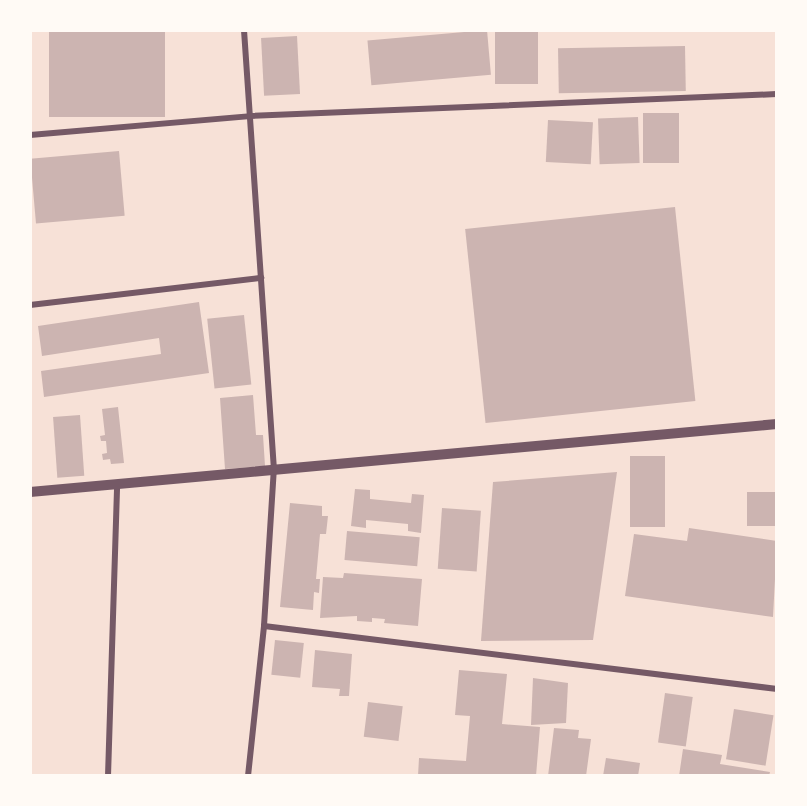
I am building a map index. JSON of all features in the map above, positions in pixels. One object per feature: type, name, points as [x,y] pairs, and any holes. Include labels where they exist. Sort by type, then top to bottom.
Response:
[{"type":"street","points":[[244,30],[274,467],[264,626],[248,776]]},
{"type":"street","points":[[30,135],[250,116],[777,94]]},
{"type":"street","points":[[30,305],[261,278]]},
{"type":"street","points":[[30,492],[274,467],[777,424]]},
{"type":"street","points":[[108,776],[117,484]]},
{"type":"street","points":[[264,626],[777,689]]},
{"type":"building","points":[[49,30],[165,30],[165,117],[49,117]]},
{"type":"building","points":[[487,30],[491,75],[371,85],[367,40]]},
{"type":"building","points":[[495,30],[538,30],[538,84],[495,84]]},
{"type":"building","points":[[297,36],[300,94],[264,96],[261,38]]},
{"type":"building","points":[[685,46],[686,91],[559,93],[558,48]]},
{"type":"building","points":[[643,113],[679,113],[679,163],[643,163]]},
{"type":"building","points":[[638,117],[640,163],[600,164],[598,118]]},
{"type":"building","points":[[548,120],[593,122],[591,164],[546,162]]},
{"type":"building","points":[[119,151],[125,216],[36,224],[30,159]]},
{"type":"building","points":[[675,207],[695,401],[486,423],[465,229]]},
{"type":"building","points":[[199,302],[209,373],[44,397],[41,371],[161,354],[159,338],[42,356],[38,326]]},
{"type":"building","points":[[244,315],[251,385],[215,388],[207,319]]},
{"type":"building","points":[[253,395],[256,435],[263,435],[265,466],[225,469],[220,398]]},
{"type":"building","points":[[118,407],[124,463],[111,464],[110,459],[103,460],[102,454],[107,453],[106,441],[101,441],[100,436],[105,435],[102,409]]},
{"type":"building","points":[[80,415],[84,476],[57,478],[53,417]]},
{"type":"building","points":[[630,456],[665,456],[665,527],[630,527]]},
{"type":"building","points":[[617,472],[593,640],[481,641],[493,482]]},
{"type":"building","points":[[355,489],[370,490],[370,499],[411,503],[412,494],[424,495],[421,533],[408,531],[408,524],[366,520],[366,528],[351,526]]},
{"type":"building","points":[[747,492],[777,492],[777,526],[747,526]]},
{"type":"building","points":[[290,503],[322,506],[322,516],[328,516],[326,534],[320,534],[316,579],[320,579],[319,593],[314,592],[313,610],[280,607]]},
{"type":"building","points":[[442,508],[481,511],[477,572],[438,569]]},
{"type":"building","points":[[689,528],[777,541],[773,617],[625,596],[634,534],[687,541]]},
{"type":"building","points":[[347,531],[420,537],[417,566],[344,560]]},
{"type":"building","points":[[344,573],[422,579],[418,626],[384,623],[385,619],[372,618],[372,622],[357,621],[357,616],[320,618],[323,577],[343,578]]},
{"type":"building","points":[[275,640],[304,643],[300,678],[271,675]]},
{"type":"building","points":[[315,650],[352,654],[349,696],[339,696],[340,689],[312,687]]},
{"type":"building","points":[[459,670],[507,674],[502,724],[540,727],[536,776],[418,776],[419,758],[466,761],[470,716],[455,715]]},
{"type":"building","points":[[533,678],[568,683],[566,723],[531,725]]},
{"type":"building","points":[[665,693],[693,697],[686,746],[658,743]]},
{"type":"building","points":[[368,702],[403,706],[398,741],[364,737]]},
{"type":"building","points":[[734,709],[774,715],[766,766],[726,759]]},
{"type":"building","points":[[554,728],[579,730],[578,738],[591,739],[586,776],[548,776]]},
{"type":"building","points":[[683,749],[722,755],[720,764],[770,772],[769,776],[679,776]]},
{"type":"building","points":[[606,758],[640,763],[638,776],[603,776]]}]
